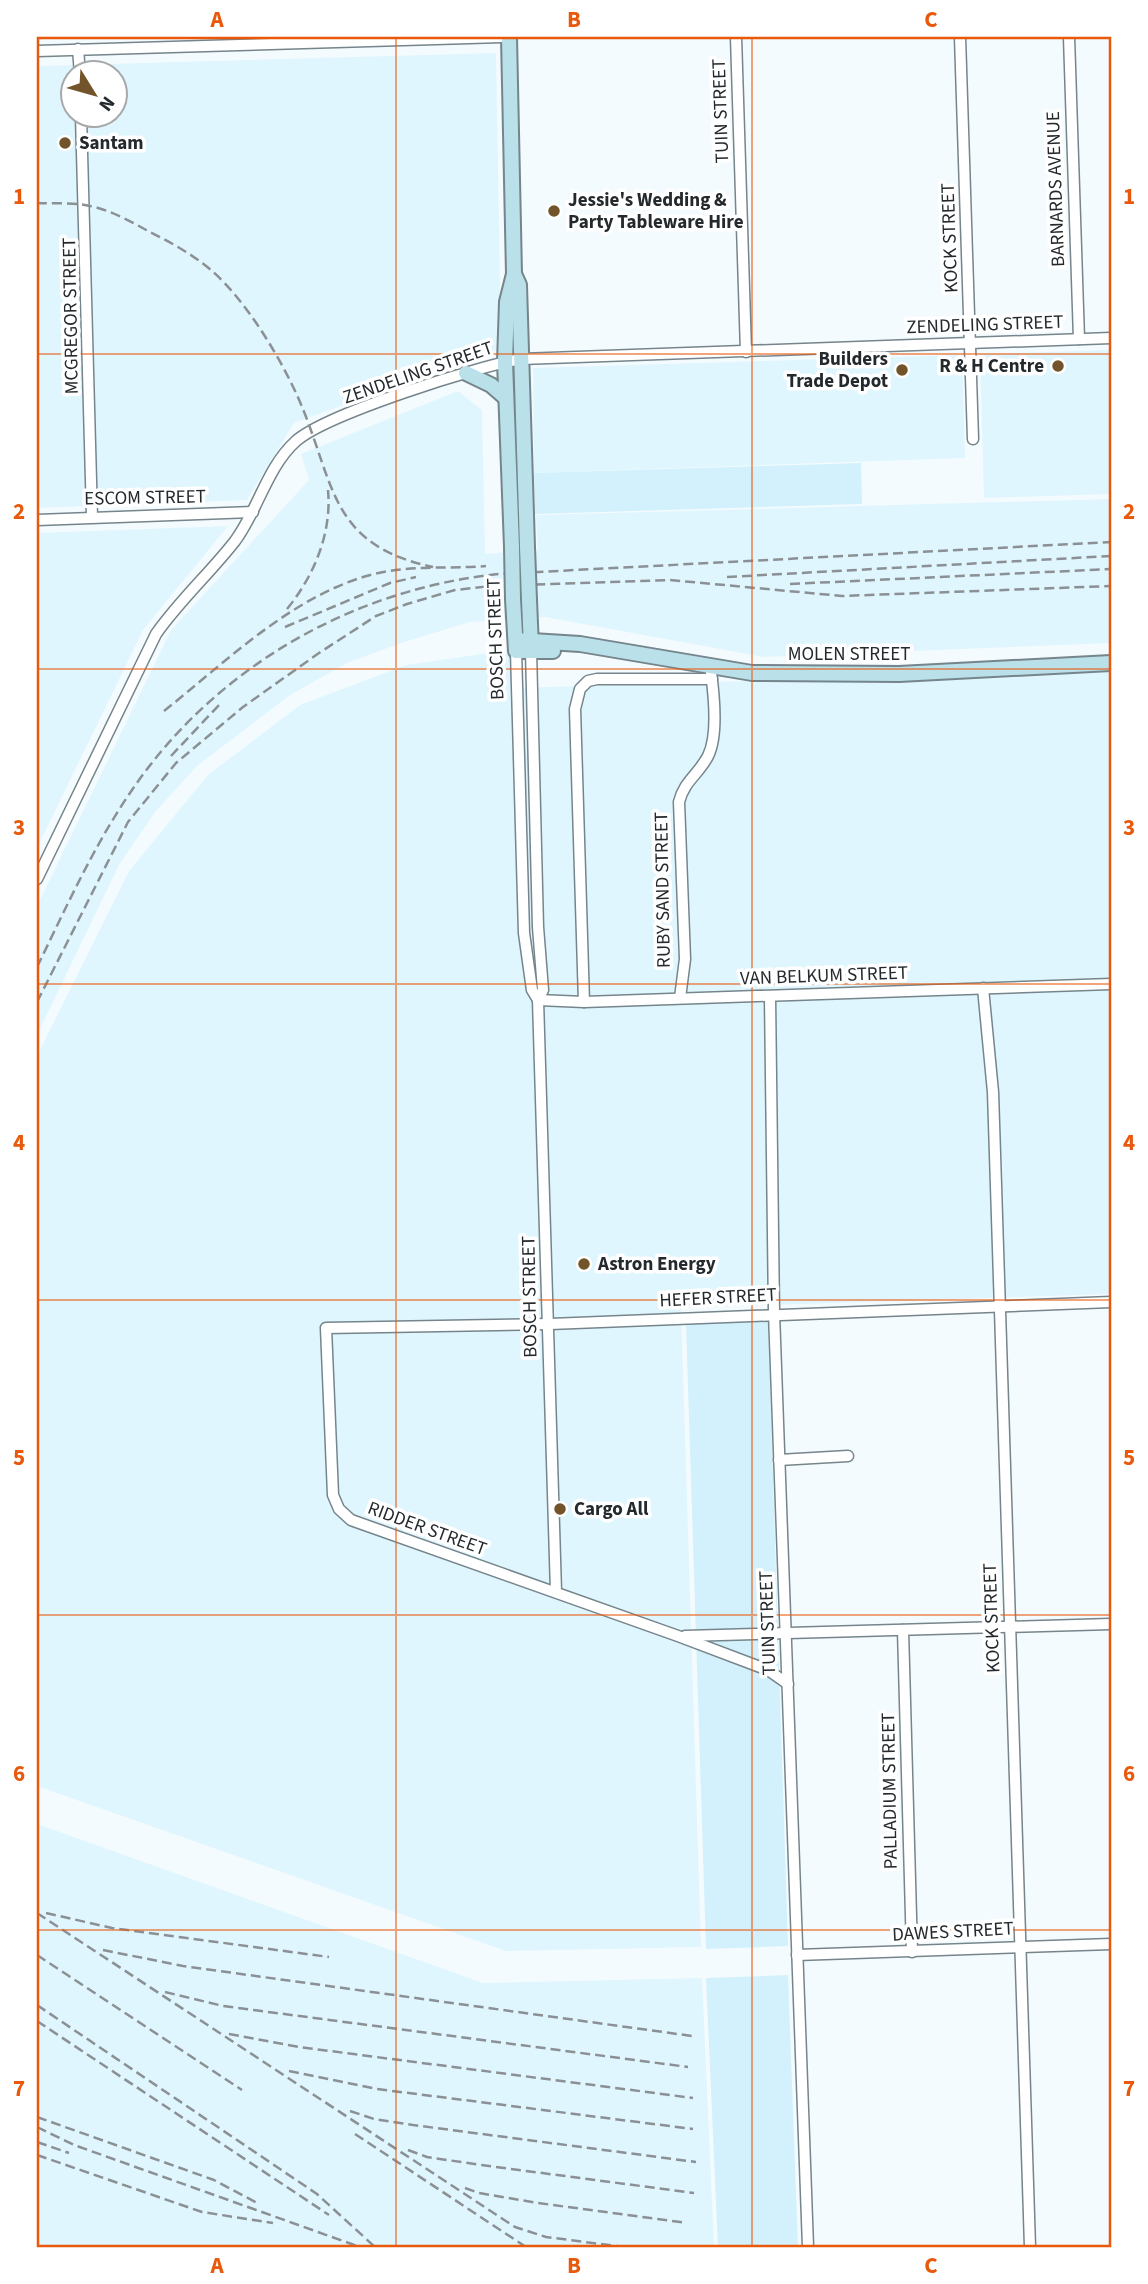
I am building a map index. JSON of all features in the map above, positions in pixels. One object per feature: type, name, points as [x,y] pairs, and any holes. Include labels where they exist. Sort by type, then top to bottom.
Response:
[{"type":"street","points":[[37,51],[78,49],[101,42],[502,37]]},
{"type":"street","name":"BOSCH STREET","points":[[509,37],[514,274],[507,302],[506,398],[519,547],[529,600],[530,622],[524,646],[524,933],[532,990],[538,1000]]},
{"type":"street","name":"TUIN STREET","points":[[736,37],[746,352]]},
{"type":"street","name":"KOCK STREET","points":[[960,37],[972,341],[973,439]]},
{"type":"street","name":"BARNARDS AVENUE","points":[[1069,37],[1079,340]]},
{"type":"street","points":[[78,49],[79,60]]},
{"type":"street","name":"MCGREGOR STREET","points":[[82,130],[92,517]]},
{"type":"street","name":"BOSCH STREET","points":[[514,274],[519,285],[521,359],[519,547],[513,599],[524,646],[543,990],[538,1000],[550,1324],[556,1592]]},
{"type":"street","name":"ZENDELING STREET","points":[[37,879],[156,634],[181,601],[235,541],[275,469],[297,440],[331,421],[466,373],[521,359],[1111,338]]},
{"type":"street","points":[[466,373],[491,386],[506,398]]},
{"type":"street","name":"ESCOM STREET","points":[[37,520],[253,512]]},
{"type":"street","points":[[530,622],[564,642]]},
{"type":"street","name":"MOLEN STREET","points":[[524,646],[564,642],[710,672],[899,674],[1111,663]]},
{"type":"street","points":[[524,646],[570,650],[589,646]]},
{"type":"street","points":[[584,1002],[575,768],[577,696],[588,681],[597,679],[710,672]]},
{"type":"street","name":"RUBY SAND STREET","points":[[680,998],[685,959],[679,802],[682,789],[709,756],[712,732],[710,672]]},
{"type":"street","name":"VAN BELKUM STREET","points":[[538,1000],[584,1002],[770,997],[1111,984]]},
{"type":"street","name":"KOCK STREET","points":[[983,988],[993,1092],[1030,2247]]},
{"type":"street","name":"TUIN STREET","points":[[770,997],[774,1313],[808,2247]]},
{"type":"street","name":"HEFER STREET","points":[[326,1328],[550,1324],[774,1313],[1111,1303]]},
{"type":"street","name":"RIDDER STREET","points":[[326,1328],[331,1481],[339,1509],[362,1525],[678,1636],[768,1670],[788,1684]]},
{"type":"street","points":[[779,1460],[848,1456]]},
{"type":"street","name":"RIDDER STREET","points":[[678,1636],[1111,1624]]},
{"type":"street","name":"PALLADIUM STREET","points":[[904,1630],[912,1952]]},
{"type":"street","name":"DAWES STREET","points":[[797,1955],[1111,1944]]},
{"type":"shaded area","points":[[496,53],[501,348],[294,423],[247,500],[37,508],[37,66],[60,65],[60,130],[130,130],[130,63]]},
{"type":"shaded area","points":[[1111,350],[1111,494],[984,498],[980,354]]},
{"type":"shaded area","points":[[962,355],[965,458],[534,473],[533,368]]},
{"type":"shaded area","points":[[458,391],[482,410],[485,554],[538,550],[536,515],[1111,499],[1111,643],[764,657],[545,617],[470,622],[404,642],[347,663],[290,695],[197,766],[155,812],[119,865],[37,1035],[37,906],[171,630],[309,480],[301,454]]},
{"type":"shaded area","points":[[861,463],[862,504],[535,514],[534,473]]},
{"type":"shaded area","points":[[228,526],[143,630],[37,848],[37,533]]},
{"type":"shaded area","points":[[510,650],[512,688],[1111,670],[1111,1294],[681,1308],[701,1947],[506,1951],[37,1786],[37,1056],[129,871],[208,775],[300,705],[406,665]]},
{"type":"shaded area","points":[[768,1321],[788,1946],[706,1949],[686,1324]]},
{"type":"shaded area","points":[[37,1824],[483,1983],[702,1978],[714,2247],[37,2247]]},
{"type":"shaded area","points":[[788,1975],[798,2247],[718,2247],[706,1978]]},
{"type":"railway","points":[[37,203],[84,205],[112,213],[173,244],[211,270],[250,314],[283,368],[300,402],[330,484],[354,527],[373,543],[399,557],[433,567]]},
{"type":"railway","points":[[287,609],[305,583],[319,553],[327,522],[328,490]]},
{"type":"railway","points":[[37,967],[105,833],[132,790],[166,746],[204,707],[246,672],[292,642],[340,617],[391,597],[444,583],[499,574],[1111,542]]},
{"type":"railway","points":[[727,577],[1111,556]]},
{"type":"railway","points":[[164,711],[263,631],[316,597],[374,574],[402,569],[486,566]]},
{"type":"railway","points":[[790,584],[1111,569]]},
{"type":"railway","points":[[285,627],[390,583],[416,577]]},
{"type":"railway","points":[[37,1002],[128,822],[176,763],[243,707],[376,616],[455,590],[491,586],[670,580],[842,596],[1111,586]]},
{"type":"railway","points":[[171,756],[219,705]]},
{"type":"railway","points":[[37,1913],[515,2227],[546,2237],[624,2247]]},
{"type":"railway","points":[[46,1913],[112,1928],[329,1957]]},
{"type":"railway","points":[[103,1950],[183,1966],[692,2036]]},
{"type":"railway","points":[[37,1955],[242,2090]]},
{"type":"railway","points":[[165,1992],[223,2006],[688,2067]]},
{"type":"railway","points":[[37,2005],[317,2194],[375,2247]]},
{"type":"railway","points":[[37,2021],[329,2215]]},
{"type":"railway","points":[[229,2034],[299,2047],[693,2098]]},
{"type":"railway","points":[[289,2071],[377,2089],[693,2129]]},
{"type":"railway","points":[[350,2111],[374,2119],[413,2125],[696,2162]]},
{"type":"railway","points":[[37,2117],[214,2180],[259,2204]]},
{"type":"railway","points":[[37,2127],[74,2145],[360,2247]]},
{"type":"railway","points":[[355,2134],[526,2247]]},
{"type":"railway","points":[[37,2142],[69,2153]]},
{"type":"railway","points":[[408,2150],[427,2157],[694,2193]]},
{"type":"railway","points":[[37,2155],[202,2212],[273,2223]]},
{"type":"railway","points":[[465,2188],[538,2203],[687,2223]]},
{"type":"place","name":"Santam","points":[[65,143]]},
{"type":"place","name":"Jessie's Wedding & Party Tableware Hire","points":[[554,211]]},
{"type":"place","name":"R & H Centre","points":[[1058,366]]},
{"type":"place","name":"Builders Trade Depot","points":[[902,370]]},
{"type":"place","name":"Astron Energy","points":[[584,1264]]},
{"type":"place","name":"Cargo All","points":[[560,1509]]}]
